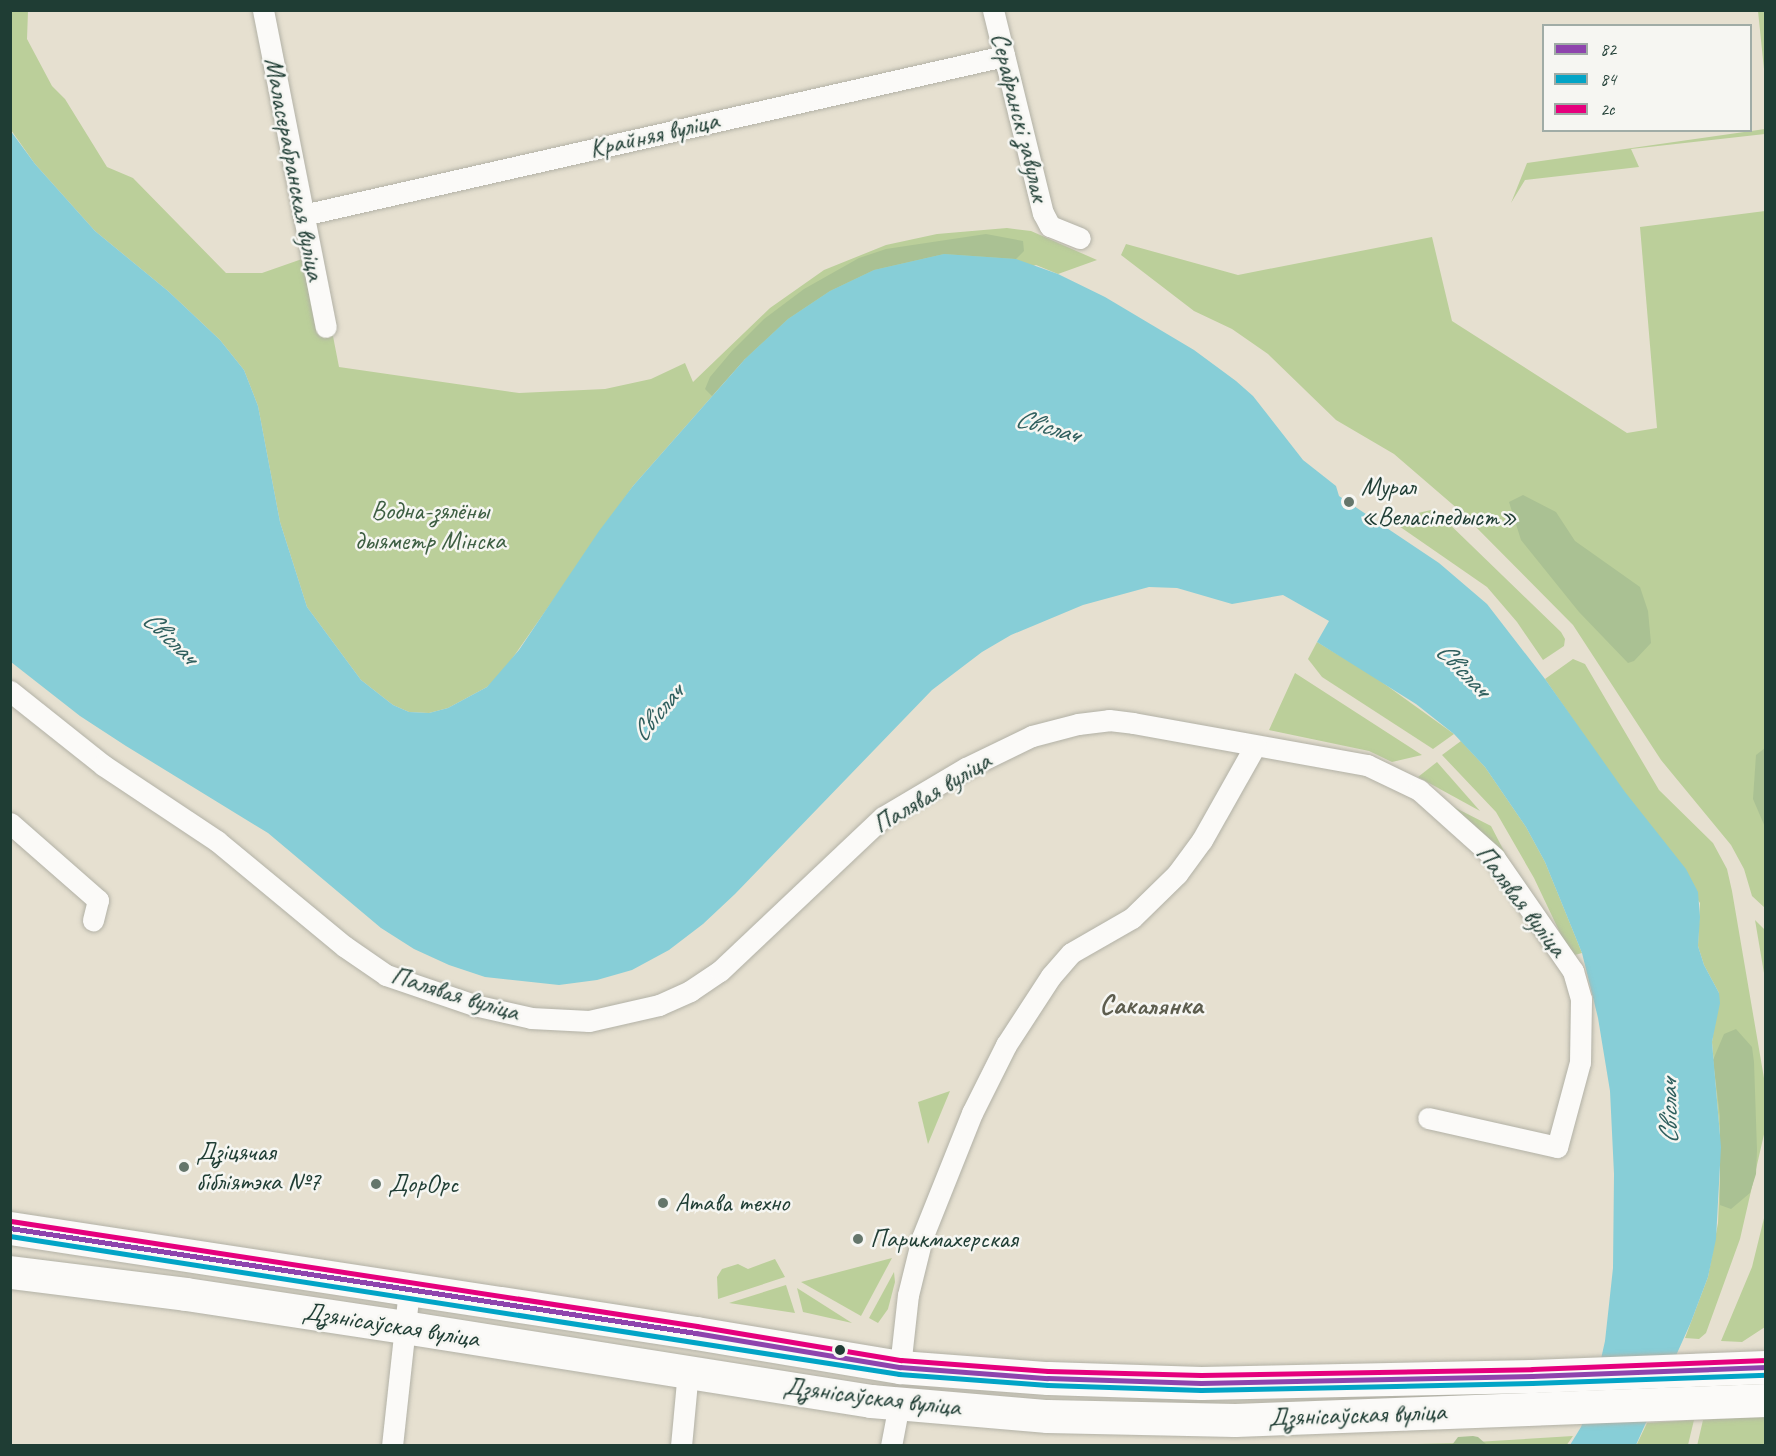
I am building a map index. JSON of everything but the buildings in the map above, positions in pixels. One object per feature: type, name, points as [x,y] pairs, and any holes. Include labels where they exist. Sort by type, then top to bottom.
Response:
[{"type":"main road","name":"Дзянісаўская вуліца","points":[[10,1228],[707,1334],[900,1367],[1048,1378],[1753,1400]]},
{"type":"main road","name":"Дзянісаўская вуліца","points":[[10,1272],[175,1292],[899,1404],[1047,1416],[1235,1420],[1532,1392],[1753,1368]]},
{"type":"main road","points":[[678,1369],[688,1352],[707,1334]]},
{"type":"street","name":"Маласерабранская вуліца","points":[[262,10],[326,327]]},
{"type":"street","name":"Серабранскі завулак","points":[[993,10],[1043,213],[1050,226],[1080,238]]},
{"type":"street","name":"Крайняя вуліца","points":[[303,215],[1004,56]]},
{"type":"street","name":"Палявая вуліца","points":[[10,691],[103,765],[217,841],[344,946],[386,975],[474,1005],[531,1018],[589,1021],[659,1005],[690,992],[720,971],[883,817],[966,768],[1032,736],[1078,724],[1109,720],[1367,765],[1419,790],[1494,857],[1573,971],[1581,999],[1580,1062],[1557,1147],[1428,1118]]},
{"type":"street","points":[[900,1367],[908,1295],[922,1238],[972,1113],[1006,1045],[1052,976],[1071,953],[1132,918],[1177,874],[1202,840],[1255,746]]},
{"type":"street","points":[[10,823],[98,900],[93,920]]},
{"type":"street","points":[[392,1446],[409,1289]]},
{"type":"street","points":[[678,1369],[681,1446]]},
{"type":"street","points":[[891,1446],[899,1404]]},
{"type":"green space","name":"Водна-зялёны дыяметр Мінска","points":[[10,11],[28,11],[27,39],[52,86],[65,99],[107,167],[133,178],[226,273],[262,273],[302,259],[332,331],[339,367],[519,393],[605,389],[651,379],[685,363],[693,382],[770,308],[824,270],[886,245],[937,234],[1007,228],[1031,231],[1097,260],[1058,274],[1036,265],[745,359],[633,486],[502,673],[487,687],[448,708],[429,713],[409,712],[393,705],[361,680],[307,607],[280,522],[258,406],[244,370],[220,340],[168,291],[95,231],[35,164],[11,130]]},
{"type":"green space","points":[[1758,11],[1765,11],[1765,79]]},
{"type":"green space","points":[[1765,129],[1765,134],[1631,149],[1639,167],[1525,180],[1511,203],[1527,163]]},
{"type":"green space","points":[[1765,211],[1765,908],[1752,896],[1744,869],[1731,845],[1661,760],[1573,625],[1459,510],[1394,454],[1336,420],[1268,354],[1232,329],[1194,311],[1121,255],[1126,244],[1238,275],[1432,237],[1452,321],[1627,433],[1657,428],[1640,227]]},
{"type":"green space","points":[[986,234],[1023,241],[1024,251],[1016,259],[944,254],[874,270],[830,291],[788,319],[745,359],[712,396],[705,389],[710,377],[764,319],[804,289],[859,258],[886,249]]},
{"type":"green space","points":[[1523,495],[1556,512],[1575,541],[1640,587],[1648,611],[1651,643],[1634,661],[1628,663],[1579,612],[1521,540],[1509,502]]},
{"type":"green space","points":[[1431,510],[1439,514],[1561,632],[1565,639],[1564,646],[1543,660],[1517,622],[1487,587],[1396,524],[1405,516]]},
{"type":"green space","points":[[1317,642],[1372,675],[1454,734],[1433,749],[1322,677],[1308,659]]},
{"type":"green space","points":[[1573,659],[1585,664],[1659,790],[1713,843],[1727,869],[1732,891],[1765,1084],[1765,1130],[1740,1239],[1706,1333],[1699,1339],[1685,1338],[1708,1277],[1718,1223],[1721,1147],[1712,1042],[1719,993],[1704,965],[1698,946],[1700,903],[1545,679]]},
{"type":"green space","points":[[1295,673],[1422,755],[1392,762],[1369,751],[1269,730]]},
{"type":"green space","points":[[1461,741],[1485,767],[1526,827],[1545,862],[1582,953],[1571,956],[1534,878],[1496,812],[1442,755]]},
{"type":"green space","points":[[1765,748],[1765,827],[1753,799],[1756,755]]},
{"type":"green space","points":[[1437,762],[1480,811],[1418,777]]},
{"type":"green space","points":[[1444,802],[1491,826],[1519,880],[1475,826]]},
{"type":"green space","points":[[1755,920],[1765,930],[1765,979]]},
{"type":"green space","points":[[1736,1029],[1752,1047],[1757,1150],[1756,1174],[1750,1193],[1731,1209],[1720,1205],[1720,1116],[1713,1060],[1724,1034]]},
{"type":"green space","points":[[950,1091],[928,1144],[918,1102]]},
{"type":"green space","points":[[1765,1214],[1765,1327],[1742,1342],[1721,1341],[1752,1267]]},
{"type":"green space","points":[[892,1258],[861,1316],[801,1282]]},
{"type":"green space","points":[[775,1259],[785,1277],[718,1299],[717,1277],[722,1269],[738,1264],[748,1269]]},
{"type":"green space","points":[[894,1272],[895,1282],[888,1309],[878,1323],[869,1318]]},
{"type":"green space","points":[[786,1285],[795,1313],[729,1303]]},
{"type":"green space","points":[[797,1288],[852,1323],[803,1312]]},
{"type":"green space","points":[[1765,1416],[1765,1445],[1697,1446],[1703,1420]]},
{"type":"green space","points":[[1694,1420],[1688,1445],[1636,1446],[1647,1423]]},
{"type":"green space","points":[[1573,1436],[1566,1446],[1332,1446],[1459,1443]]},
{"type":"green space","points":[[1458,1437],[1478,1437],[1487,1445],[1452,1445]]},
{"type":"water","name":"Свіслач","points":[[10,130],[35,164],[95,231],[168,291],[220,340],[244,370],[258,406],[280,522],[307,607],[361,680],[393,705],[409,712],[429,713],[448,708],[487,687],[519,650],[599,531],[633,486],[745,359],[788,319],[830,291],[874,270],[944,254],[1016,259],[1058,274],[1105,297],[1194,350],[1236,381],[1253,396],[1303,460],[1336,486],[1339,496],[1439,563],[1487,604],[1545,679],[1625,792],[1686,869],[1698,892],[1700,917],[1698,946],[1704,965],[1719,993],[1720,1003],[1712,1042],[1721,1147],[1716,1239],[1708,1277],[1691,1322],[1636,1445],[1570,1445],[1581,1427],[1592,1399],[1605,1341],[1613,1268],[1614,1174],[1610,1091],[1598,1018],[1582,953],[1545,862],[1526,827],[1485,767],[1454,734],[1416,704],[1317,642],[1329,621],[1283,595],[1232,604],[1177,588],[1149,587],[1083,605],[1011,635],[982,652],[932,690],[735,894],[703,924],[669,950],[632,970],[597,980],[559,985],[485,977],[449,965],[414,949],[381,928],[268,833],[80,716],[11,662]]},
{"type":"transit line","name":"2с","points":[[11,1221],[697,1326],[901,1360],[1048,1371],[1201,1375],[1532,1369],[1766,1360]]},
{"type":"transit line","name":"82","points":[[10,1228],[696,1333],[900,1367],[1048,1378],[1201,1383],[1532,1376],[1766,1367]]},
{"type":"transit line","name":"84","points":[[10,1236],[899,1374],[1048,1385],[1201,1390],[1766,1375]]},
{"type":"place","name":"Мурал «Веласіпедыст»","points":[[1349,502]]},
{"type":"place","name":"Дзіцячая бібліятэка №7","points":[[184,1167]]},
{"type":"place","name":"ДорОрс","points":[[376,1184]]},
{"type":"place","name":"Атава техно","points":[[663,1203]]},
{"type":"place","name":"Парикмахерская","points":[[858,1239]]},
{"type":"district","name":"Сакалянка","points":[[1151,1006]]}]
